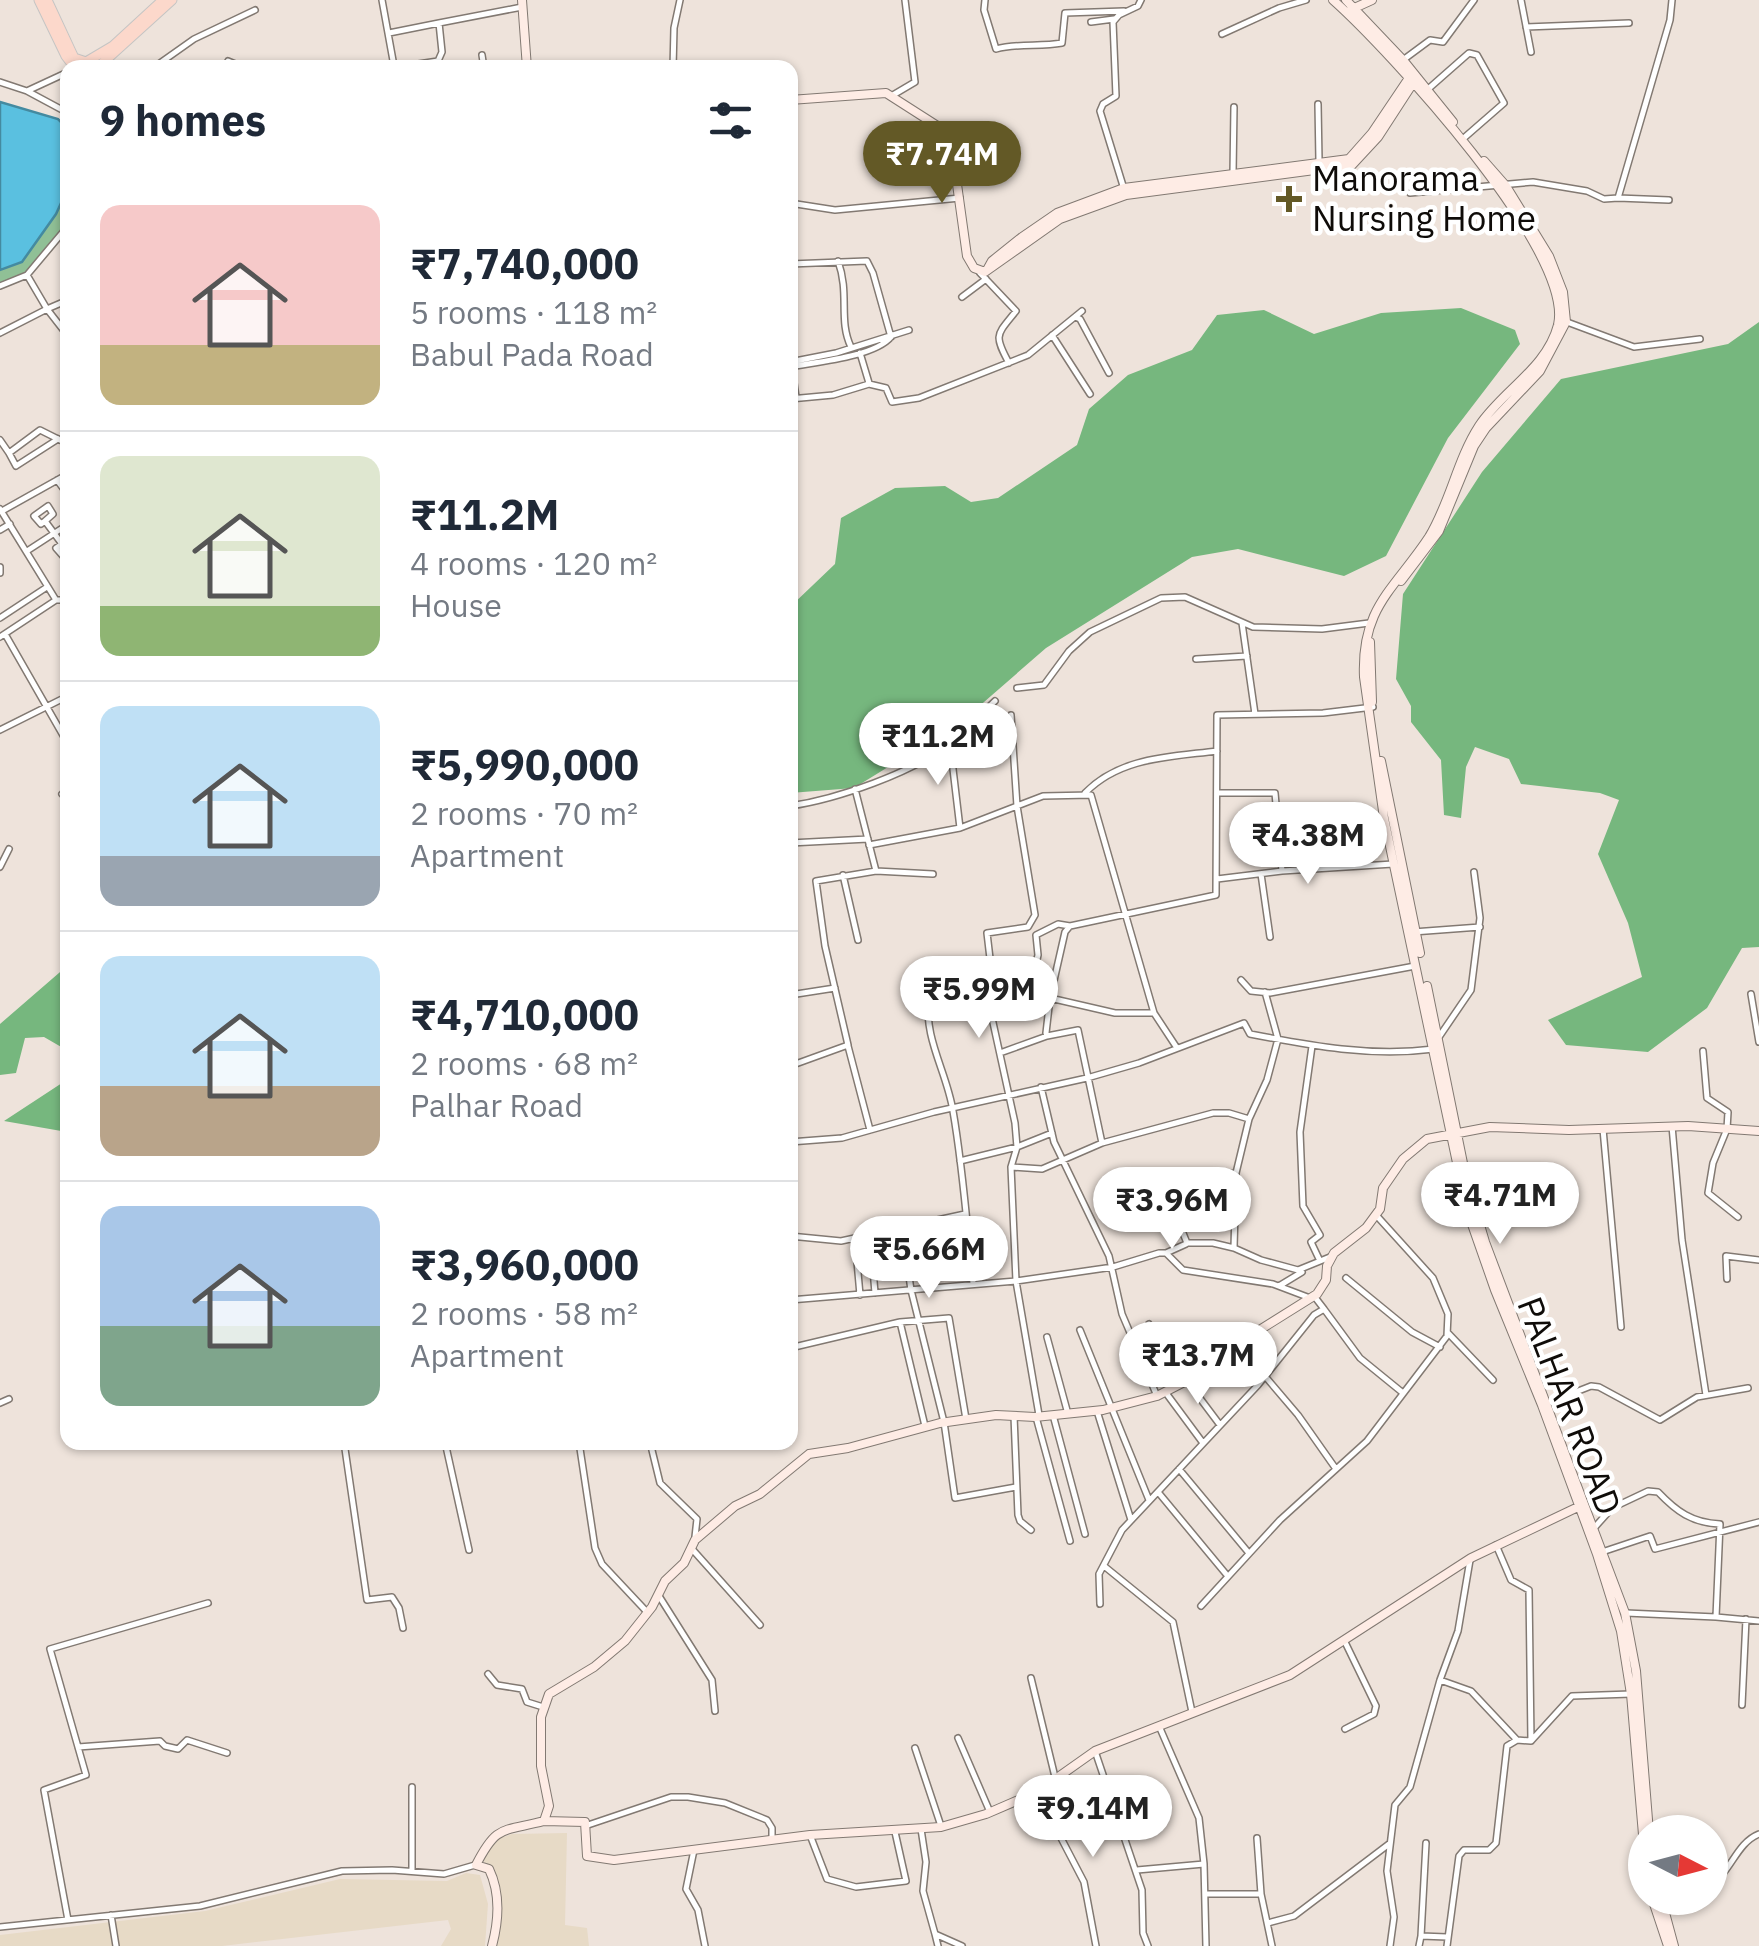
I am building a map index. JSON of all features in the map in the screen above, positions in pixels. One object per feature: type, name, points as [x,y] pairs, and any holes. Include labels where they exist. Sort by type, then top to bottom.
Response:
[{"type":"main road","points":[[39,0],[66,56],[72,60]]},
{"type":"main road","points":[[46,0],[76,60]]},
{"type":"main road","points":[[91,60],[113,46],[163,0]]},
{"type":"main road","points":[[105,60],[172,0]]},
{"type":"street","points":[[382,0],[393,60]]},
{"type":"street","points":[[672,60],[680,0]]},
{"type":"street","points":[[893,95],[915,82],[905,0]]},
{"type":"street","points":[[985,0],[996,49],[1062,42],[1066,37],[1066,13],[1127,11]]},
{"type":"street","points":[[1091,22],[1114,19],[1138,6],[1141,0]]},
{"type":"street","points":[[1272,0],[1279,8]]},
{"type":"street","points":[[1222,34],[1306,0]]},
{"type":"street","points":[[1017,688],[1044,685],[1069,651],[1090,632],[1162,598],[1185,596],[1253,627],[1322,629],[1371,624],[1383,598],[1430,535],[1480,425],[1530,371],[1563,321],[1549,270],[1502,186],[1400,62],[1350,10],[1332,0]]},
{"type":"street","points":[[1346,0],[1350,10]]},
{"type":"street","points":[[1350,10],[1372,0]]},
{"type":"street","points":[[1400,62],[1430,40],[1443,42],[1474,0]]},
{"type":"street","points":[[1521,0],[1531,52]]},
{"type":"street","points":[[1618,198],[1670,20],[1672,0]]},
{"type":"street","points":[[389,32],[522,3],[527,60]]},
{"type":"street","points":[[164,60],[194,39],[255,10]]},
{"type":"street","points":[[1114,19],[1116,96],[1102,104],[1100,111],[1125,192]]},
{"type":"street","points":[[438,60],[442,52],[440,22]]},
{"type":"street","points":[[1526,27],[1630,24]]},
{"type":"street","points":[[1426,91],[1469,53],[1477,55],[1504,104],[1465,137]]},
{"type":"street","points":[[482,55],[483,60]]},
{"type":"street","points":[[27,91],[60,76]]},
{"type":"street","points":[[1125,192],[1340,162],[1356,153],[1413,77]]},
{"type":"street","points":[[962,296],[992,261],[1056,213],[1125,192],[1234,173],[1352,165],[1378,138],[1413,77]]},
{"type":"street","points":[[0,82],[60,109]]},
{"type":"street","points":[[1426,91],[1502,186]]},
{"type":"street","points":[[798,99],[886,92],[950,134],[966,256],[1016,311],[997,338],[1009,363]]},
{"type":"street","points":[[1318,104],[1319,165]]},
{"type":"street","points":[[1234,107],[1234,173]]},
{"type":"street","points":[[1410,193],[1539,182],[1588,191],[1604,199],[1669,200]]},
{"type":"street","points":[[798,205],[835,210],[960,198]]},
{"type":"street","points":[[0,286],[27,275],[60,236]]},
{"type":"street","points":[[838,261],[846,292],[845,334],[869,384]]},
{"type":"street","points":[[798,264],[867,261],[891,337]]},
{"type":"street","points":[[27,275],[60,325]]},
{"type":"street","points":[[0,333],[60,303]]},
{"type":"street","points":[[798,398],[833,395],[869,384],[886,388],[892,402],[906,400],[1028,355],[1082,311]]},
{"type":"street","points":[[1075,316],[1080,318],[1109,373]]},
{"type":"street","points":[[1563,321],[1634,347],[1700,339]]},
{"type":"street","points":[[798,364],[855,352],[909,330]]},
{"type":"street","points":[[1052,335],[1090,394]]},
{"type":"street","points":[[10,454],[40,430],[58,439]]},
{"type":"street","points":[[0,440],[16,466],[58,439]]},
{"type":"street","points":[[56,600],[1,510],[60,478]]},
{"type":"street","points":[[57,480],[60,484]]},
{"type":"street","points":[[45,520],[60,538]]},
{"type":"street","points":[[0,530],[10,524]]},
{"type":"street","points":[[26,551],[60,530]]},
{"type":"street","points":[[0,618],[47,587]]},
{"type":"street","points":[[60,600],[2,636],[60,729]]},
{"type":"street","points":[[1242,621],[1254,714]]},
{"type":"street","name":"PALHAR ROAD","points":[[1371,624],[1363,654],[1394,864],[1438,1038],[1452,1133]]},
{"type":"street","points":[[1196,658],[1247,656]]},
{"type":"street","points":[[0,730],[60,700]]},
{"type":"street","points":[[798,804],[832,798],[922,762],[950,744],[995,701]]},
{"type":"street","points":[[978,976],[1033,977],[1038,955],[1034,937],[1053,926],[1070,926],[1216,895],[1217,715],[1370,708]]},
{"type":"street","name":"PALHAR ROAD","points":[[1370,708],[1452,1133],[1485,1242],[1595,1527],[1600,1553]]},
{"type":"street","points":[[991,967],[987,933],[1028,927],[1035,915],[1017,806],[1011,715]]},
{"type":"street","points":[[950,744],[960,828]]},
{"type":"street","points":[[798,843],[868,842],[960,828],[1044,796],[1085,792],[1107,774],[1126,766],[1216,751]]},
{"type":"street","points":[[855,789],[876,872]]},
{"type":"street","points":[[1085,792],[1094,800],[1154,1013],[1176,1048]]},
{"type":"street","points":[[1218,793],[1275,793],[1282,871]]},
{"type":"street","points":[[0,866],[9,849]]},
{"type":"street","points":[[1217,879],[1394,864]]},
{"type":"street","points":[[1438,1038],[1471,990],[1480,927],[1474,872]]},
{"type":"street","points":[[843,874],[858,940]]},
{"type":"street","points":[[870,1130],[847,1043],[815,884],[843,874],[933,874]]},
{"type":"street","points":[[1260,874],[1270,937]]},
{"type":"street","points":[[1047,1036],[1045,1023],[1050,998],[1065,932],[1070,926]]},
{"type":"street","points":[[1413,932],[1480,927]]},
{"type":"street","points":[[1242,980],[1251,991],[1265,992],[1418,966]]},
{"type":"street","points":[[798,994],[835,988]]},
{"type":"street","points":[[1070,1541],[1038,1417],[1016,1280],[1011,1167],[1017,1147],[990,990],[1115,1013],[1154,1013]]},
{"type":"street","points":[[974,1283],[953,1108],[930,1033],[928,997],[976,992]]},
{"type":"street","points":[[1234,1248],[1236,1174],[1249,1119],[1267,1080],[1278,1039],[1265,992]]},
{"type":"street","points":[[1751,994],[1759,1042]]},
{"type":"street","points":[[798,1141],[842,1138],[1087,1078],[1244,1023],[1250,1034],[1312,1046],[1386,1053],[1434,1049]]},
{"type":"street","points":[[1000,1053],[1047,1036],[1078,1030],[1102,1142]]},
{"type":"street","points":[[798,1063],[847,1043]]},
{"type":"street","points":[[1312,1046],[1300,1132],[1303,1206],[1320,1235],[1311,1242],[1320,1261]]},
{"type":"street","points":[[1703,1051],[1706,1098],[1728,1112],[1727,1129],[1713,1163],[1708,1193],[1738,1217]]},
{"type":"street","points":[[1041,1087],[1062,1162],[1113,1268],[1122,1314],[1161,1394],[1203,1443]]},
{"type":"street","points":[[1011,1167],[1042,1169],[1102,1142],[1214,1113],[1249,1119]]},
{"type":"street","points":[[1672,1126],[1682,1240],[1706,1395]]},
{"type":"street","points":[[798,1299],[1113,1268],[1187,1243],[1234,1248],[1298,1270],[1332,1256],[1366,1228],[1380,1209],[1383,1188],[1403,1159],[1427,1139],[1490,1127],[1672,1126],[1759,1131]]},
{"type":"street","points":[[1603,1129],[1621,1326]]},
{"type":"street","points":[[959,1161],[1017,1147],[1052,1132]]},
{"type":"street","points":[[1156,1192],[1189,1178],[1236,1174]]},
{"type":"street","points":[[1165,1188],[1187,1243]]},
{"type":"street","points":[[798,1238],[821,1242],[854,1238],[965,1214]]},
{"type":"street","points":[[1200,1606],[1248,1552],[1366,1441],[1448,1333],[1448,1314],[1433,1278],[1376,1215]]},
{"type":"street","points":[[902,1228],[911,1290],[944,1422],[956,1499],[1016,1487]]},
{"type":"street","points":[[854,1238],[860,1295]]},
{"type":"street","points":[[871,1245],[875,1293]]},
{"type":"street","points":[[1166,1253],[1183,1270],[1241,1276],[1312,1297],[1360,1358],[1404,1393]]},
{"type":"street","points":[[693,1544],[735,1506],[760,1494],[809,1454],[848,1448],[944,1422],[1097,1411],[1161,1394],[1312,1297],[1326,1280],[1326,1266],[1332,1256]]},
{"type":"street","points":[[1727,1279],[1726,1256],[1759,1260]]},
{"type":"street","points":[[1279,1286],[1320,1261]]},
{"type":"street","points":[[1346,1278],[1412,1332],[1440,1347]]},
{"type":"street","points":[[1100,1604],[1100,1574],[1122,1530],[1220,1425],[1314,1314],[1324,1309]]},
{"type":"street","points":[[798,1346],[900,1322],[949,1318],[966,1419]]},
{"type":"street","points":[[900,1322],[925,1426]]},
{"type":"street","points":[[1149,1324],[1176,1386]]},
{"type":"street","points":[[1080,1330],[1150,1500]]},
{"type":"street","points":[[1448,1333],[1492,1380]]},
{"type":"street","points":[[1047,1337],[1068,1414]]},
{"type":"street","points":[[1264,1375],[1336,1469]]},
{"type":"street","points":[[1187,1380],[1220,1425]]},
{"type":"street","points":[[1545,1404],[1591,1386],[1599,1387],[1660,1420],[1680,1405],[1706,1395],[1748,1388]]},
{"type":"street","points":[[0,1403],[8,1398]]},
{"type":"street","name":"PALHAR ROAD","points":[[1545,1404],[1578,1507],[1600,1553],[1621,1613],[1636,1670],[1648,1815]]},
{"type":"street","points":[[1097,1411],[1131,1520]]},
{"type":"street","points":[[1014,1416],[1020,1521],[1031,1530]]},
{"type":"street","points":[[1053,1416],[1085,1534]]},
{"type":"street","points":[[345,1450],[366,1571],[367,1600],[392,1597],[399,1608],[402,1628]]},
{"type":"street","points":[[448,1450],[470,1550]]},
{"type":"street","points":[[581,1450],[595,1548],[602,1564],[647,1612]]},
{"type":"street","points":[[544,1821],[549,1806],[540,1746],[543,1706],[549,1694],[594,1667],[624,1641],[665,1582],[684,1563],[693,1544],[698,1519],[660,1483],[652,1450]]},
{"type":"street","points":[[1179,1469],[1248,1552]]},
{"type":"street","points":[[1595,1527],[1612,1508],[1648,1491],[1658,1492],[1679,1513],[1706,1524],[1720,1524],[1716,1616]]},
{"type":"street","points":[[1157,1492],[1226,1574]]},
{"type":"street","points":[[476,1865],[490,1838],[505,1829],[544,1821],[585,1822],[587,1856],[598,1860],[810,1835],[941,1827],[990,1812],[1037,1792],[1095,1751],[1290,1675],[1470,1558],[1578,1507]]},
{"type":"street","points":[[1600,1553],[1650,1536],[1654,1549],[1759,1522]]},
{"type":"street","points":[[693,1544],[760,1626]]},
{"type":"street","points":[[1496,1545],[1510,1580],[1528,1590],[1532,1741]]},
{"type":"street","points":[[1390,1946],[1394,1917],[1387,1871],[1395,1805],[1410,1787],[1458,1631],[1470,1558]]},
{"type":"street","points":[[1104,1566],[1173,1622],[1192,1713]]},
{"type":"street","points":[[658,1594],[712,1680],[715,1711]]},
{"type":"street","points":[[68,1920],[44,1790],[86,1774],[50,1649],[208,1603]]},
{"type":"street","points":[[1621,1613],[1759,1621]]},
{"type":"street","name":"PALHAR ROAD","points":[[1621,1613],[1641,1815]]},
{"type":"street","points":[[1742,1705],[1746,1619]]},
{"type":"street","points":[[1344,1640],[1376,1706],[1374,1714],[1346,1729]]},
{"type":"street","points":[[488,1674],[497,1685],[522,1689],[527,1702],[543,1706]]},
{"type":"street","points":[[1031,1678],[1056,1778]]},
{"type":"street","points":[[1440,1680],[1471,1691],[1517,1740],[1532,1741]]},
{"type":"street","points":[[1532,1741],[1572,1696],[1631,1694]]},
{"type":"street","points":[[1158,1726],[1200,1818],[1206,1946]]},
{"type":"street","points":[[958,1738],[990,1812]]},
{"type":"street","points":[[78,1747],[160,1741],[178,1748],[188,1740],[226,1753]]},
{"type":"street","points":[[1447,1946],[1459,1856],[1464,1850],[1489,1850],[1496,1843],[1505,1751],[1517,1740]]},
{"type":"street","points":[[915,1748],[941,1827]]},
{"type":"street","points":[[1095,1751],[1137,1870],[1148,1946]]},
{"type":"street","points":[[412,1787],[412,1872]]},
{"type":"street","points":[[1037,1792],[1084,1882],[1096,1946]]},
{"type":"street","points":[[586,1826],[671,1797],[688,1797],[726,1802],[767,1820],[772,1840]]},
{"type":"street","points":[[921,1829],[926,1862],[923,1891],[938,1946]]},
{"type":"street","points":[[810,1835],[827,1878],[856,1887],[906,1881],[895,1832]]},
{"type":"street","points":[[1728,1868],[1750,1838],[1759,1834]]},
{"type":"street","points":[[1257,1838],[1261,1894],[1272,1946]]},
{"type":"street","points":[[1419,1946],[1426,1842]]},
{"type":"street","points":[[1268,1922],[1294,1916],[1389,1844]]},
{"type":"street","points":[[694,1850],[686,1889],[698,1910],[705,1946]]},
{"type":"street","points":[[1137,1870],[1204,1864]]},
{"type":"street","points":[[0,1927],[200,1906],[342,1871],[444,1874],[476,1865],[489,1869],[497,1885],[497,1925],[492,1946]]},
{"type":"street","points":[[1205,1894],[1261,1894]]},
{"type":"street","points":[[112,1915],[116,1946]]},
{"type":"street","points":[[1664,1915],[1671,1946]]},
{"type":"street","points":[[935,1934],[962,1946]]},
{"type":"street","points":[[1420,1936],[1447,1937]]},
{"type":"shaded area","points":[[567,1833],[565,1925],[587,1928],[589,1946],[496,1946],[499,1891],[489,1866],[482,1860],[494,1840],[512,1834]]},
{"type":"shaded area","points":[[466,1873],[480,1875],[488,1904],[485,1946],[441,1946],[451,1929],[448,1920],[222,1946],[0,1946],[0,1935],[205,1911],[340,1879],[447,1881]]},
{"type":"green space","points":[[60,205],[60,235],[27,275],[0,286],[0,270],[22,261]]},
{"type":"green space","points":[[1461,308],[1515,330],[1520,344],[1448,438],[1386,556],[1344,576],[1238,549],[1192,557],[1046,648],[961,722],[854,788],[798,792],[798,599],[835,564],[841,518],[895,488],[945,486],[971,502],[998,498],[1077,445],[1089,409],[1128,375],[1192,350],[1217,315],[1264,310],[1314,334],[1381,313]]},
{"type":"green space","points":[[1759,322],[1759,947],[1742,948],[1707,1008],[1648,1052],[1566,1045],[1548,1020],[1642,977],[1628,923],[1598,854],[1619,800],[1600,793],[1521,784],[1509,759],[1475,747],[1466,767],[1461,818],[1444,815],[1441,760],[1411,722],[1411,706],[1396,679],[1403,594],[1482,472],[1561,379],[1728,344]]},
{"type":"green space","points":[[60,972],[60,1046],[44,1037],[25,1038],[16,1073],[0,1075],[0,1024]]},
{"type":"green space","points":[[60,1084],[60,1131],[4,1121]]},
{"type":"water","points":[[0,102],[60,121],[60,205],[22,262],[0,270]]},
{"type":"place","name":"Manorama Nursing Home","points":[[1289,199]]}]
